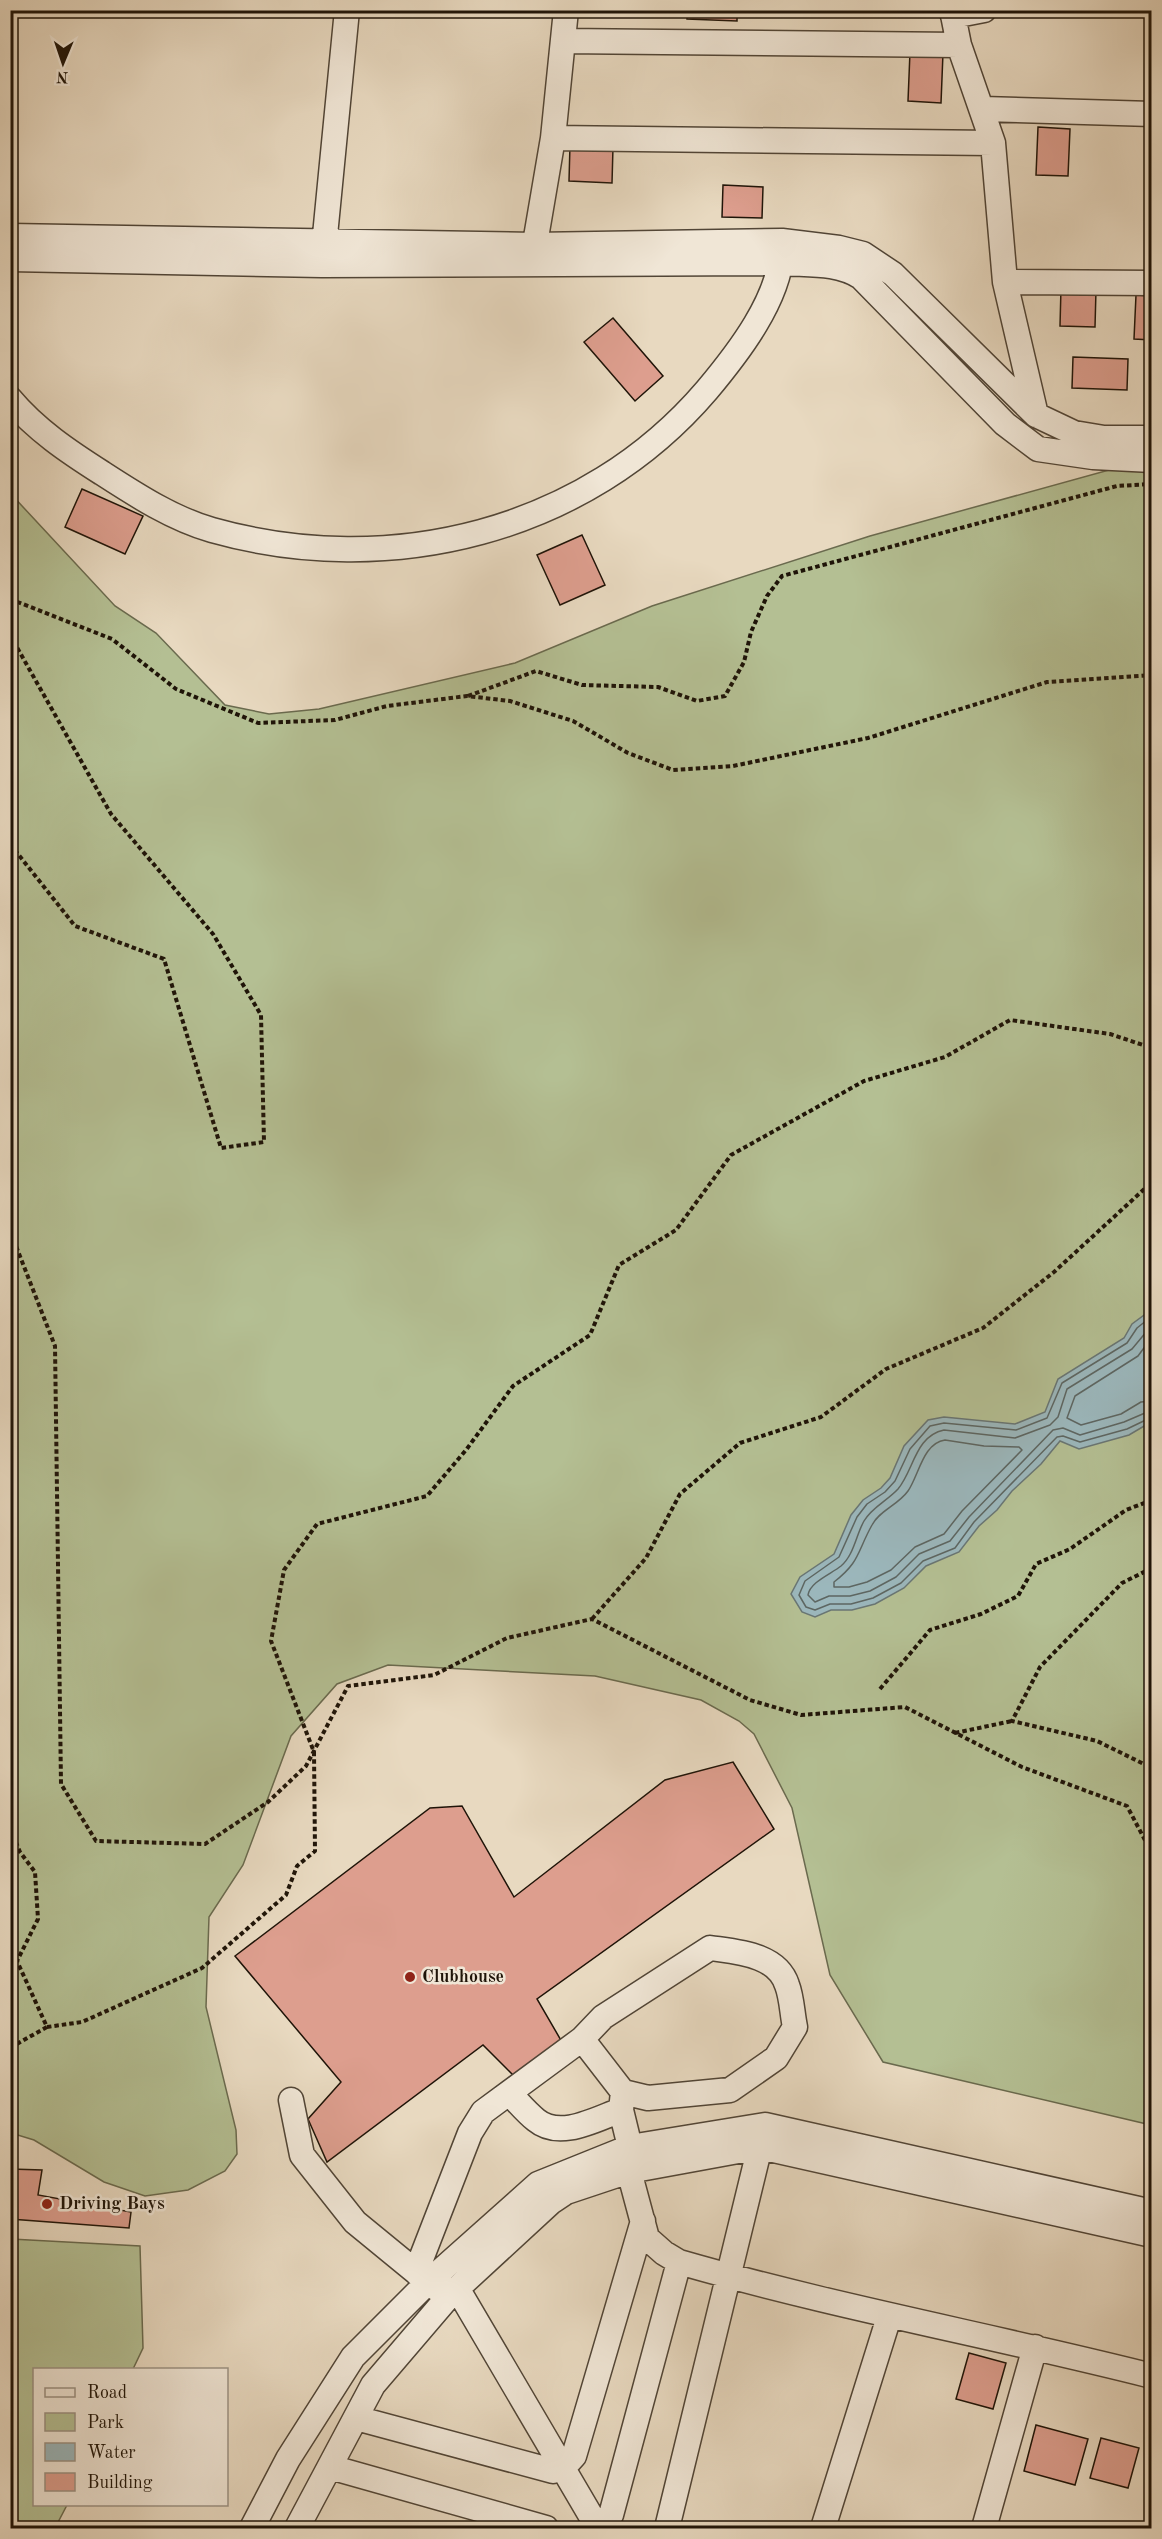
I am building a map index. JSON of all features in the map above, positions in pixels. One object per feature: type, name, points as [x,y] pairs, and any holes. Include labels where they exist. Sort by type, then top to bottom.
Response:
[{"type":"street","points":[[322,266],[347,10]]},
{"type":"street","points":[[533,255],[553,138],[566,10]]},
{"type":"street","points":[[984,10],[953,13],[959,45],[993,143],[1005,282],[1036,415],[1038,449]]},
{"type":"street","points":[[563,41],[959,45]]},
{"type":"street","points":[[983,109],[1152,114]]},
{"type":"street","points":[[553,138],[993,143]]},
{"type":"street","points":[[10,236],[325,241],[533,255]]},
{"type":"street","points":[[10,259],[322,266],[533,255],[782,252],[839,248],[863,254],[877,262],[1036,415],[1074,433],[1104,438],[1152,438]]},
{"type":"street","points":[[10,399],[29,421],[147,502],[211,530],[294,546],[376,549],[449,542],[515,523],[582,494],[637,455],[687,413],[728,365],[762,313],[782,252]]},
{"type":"street","points":[[782,252],[850,270],[861,277],[1005,424],[1038,449],[1093,457],[1152,460]]},
{"type":"street","points":[[1005,282],[1152,283]]},
{"type":"street","points":[[421,2277],[470,2133],[483,2112],[582,2039],[603,2017],[710,1948],[749,1954],[771,1963],[787,1983],[795,2027],[776,2058],[730,2090],[622,2101],[565,2129],[551,2128],[537,2122],[509,2093]]},
{"type":"street","points":[[582,2039],[622,2101],[629,2159],[647,2238],[679,2262],[890,2317],[1035,2347],[1152,2376]]},
{"type":"street","points":[[291,2100],[302,2155],[354,2222],[421,2277],[453,2292],[564,2467],[599,2529],[611,2515],[679,2262]]},
{"type":"street","points":[[252,2529],[288,2459],[353,2357],[421,2277],[538,2184],[629,2159],[763,2136],[1152,2212]]},
{"type":"street","points":[[763,2136],[1152,2235]]},
{"type":"street","points":[[667,2529],[763,2136]]},
{"type":"street","points":[[297,2529],[373,2385],[453,2292],[551,2202],[629,2159]]},
{"type":"street","points":[[356,2418],[553,2471],[564,2467],[574,2456],[643,2221]]},
{"type":"street","points":[[823,2529],[890,2317]]},
{"type":"street","points":[[984,2529],[1035,2347]]},
{"type":"street","points":[[330,2467],[546,2529]]},
{"type":"path","points":[[10,599],[112,639],[176,689],[258,723],[335,720],[387,706],[467,696],[536,671],[582,685],[658,687],[697,701],[725,696],[744,662],[750,632],[767,596],[782,576],[1117,486],[1152,484]]},
{"type":"path","points":[[10,635],[111,814],[213,934],[261,1015],[264,1142],[221,1148],[164,958],[75,926],[10,844]]},
{"type":"path","points":[[467,696],[510,701],[573,721],[628,753],[673,770],[734,766],[868,738],[1047,682],[1152,675]]},
{"type":"path","points":[[10,2043],[15,2045],[47,2026],[82,2022],[201,1968],[286,1895],[297,1866],[315,1851],[314,1752],[271,1641],[284,1570],[317,1524],[427,1496],[466,1450],[513,1386],[590,1335],[619,1265],[676,1230],[731,1155],[864,1081],[945,1057],[1010,1020],[1110,1034],[1152,1048]]},
{"type":"path","points":[[10,1225],[14,1241],[55,1346],[61,1784],[96,1841],[205,1844],[268,1802],[306,1766],[348,1686],[434,1676],[507,1638],[592,1619],[646,1558],[680,1494],[740,1443],[821,1417],[886,1369],[983,1328],[1054,1272],[1152,1182]]},
{"type":"path","points":[[880,1689],[930,1630],[981,1614],[1018,1596],[1036,1564],[1070,1549],[1126,1510],[1152,1500]]},
{"type":"path","points":[[1012,1721],[1040,1667],[1122,1583],[1152,1568]]},
{"type":"path","points":[[592,1619],[750,1700],[801,1715],[905,1707],[1022,1767],[1127,1806],[1146,1844],[1152,1846]]},
{"type":"path","points":[[955,1733],[1012,1721],[1097,1741],[1152,1768]]},
{"type":"path","points":[[10,1828],[20,1852],[34,1872],[38,1919],[17,1961],[47,2026]]},
{"type":"green space","points":[[1127,465],[1151,467],[1151,2125],[883,2062],[830,1975],[792,1808],[754,1734],[739,1721],[701,1700],[595,1676],[388,1665],[337,1684],[291,1736],[243,1865],[209,1917],[206,2007],[236,2130],[237,2154],[225,2171],[188,2190],[145,2196],[104,2182],[34,2140],[11,2133],[10,493],[115,606],[156,633],[225,705],[269,714],[319,709],[515,663],[652,606],[870,536]]},
{"type":"green space","points":[[11,2239],[140,2246],[143,2348],[133,2368],[33,2368],[33,2506],[66,2506],[55,2528],[11,2528]]},
{"type":"water","points":[[1151,1310],[1151,1422],[1129,1435],[1079,1449],[1060,1441],[1041,1464],[979,1526],[959,1552],[926,1566],[904,1588],[875,1604],[852,1610],[831,1610],[815,1617],[802,1612],[791,1594],[800,1577],[834,1554],[851,1515],[863,1500],[881,1488],[890,1478],[904,1446],[928,1420],[944,1417],[1015,1424],[1045,1412],[1058,1379],[1124,1338],[1132,1324]]},
{"type":"building","points":[[687,10],[737,10],[737,21],[687,19]]},
{"type":"building","points":[[910,52],[943,53],[941,103],[908,101]]},
{"type":"building","points":[[1038,127],[1070,129],[1068,176],[1036,175]]},
{"type":"building","points":[[570,145],[613,147],[612,183],[569,181]]},
{"type":"building","points":[[723,185],[763,187],[762,218],[722,217]]},
{"type":"building","points":[[1061,288],[1096,290],[1095,327],[1060,326]]},
{"type":"building","points":[[1136,295],[1152,296],[1152,340],[1134,339]]},
{"type":"building","points":[[613,318],[663,376],[635,401],[584,342]]},
{"type":"building","points":[[1073,357],[1128,359],[1127,390],[1072,388]]},
{"type":"building","points":[[82,489],[143,516],[125,554],[65,527]]},
{"type":"building","points":[[582,535],[605,585],[560,605],[537,555]]},
{"type":"building","name":"Clubhouse","points":[[733,1762],[774,1829],[537,1999],[562,2042],[514,2076],[483,2045],[327,2162],[308,2119],[341,2082],[235,1956],[430,1808],[462,1806],[514,1897],[665,1780]]},
{"type":"building","name":"Driving Bays","points":[[10,2169],[42,2170],[38,2195],[131,2212],[129,2228],[10,2219]]},
{"type":"building","points":[[969,2353],[1006,2363],[993,2409],[956,2399]]},
{"type":"building","points":[[1036,2425],[1088,2439],[1075,2485],[1024,2471]]},
{"type":"building","points":[[1101,2438],[1139,2448],[1128,2488],[1090,2478]]},
{"type":"place","name":"Clubhouse","points":[[410,1977]]},
{"type":"place","name":"Driving Bays","points":[[47,2204]]}]
